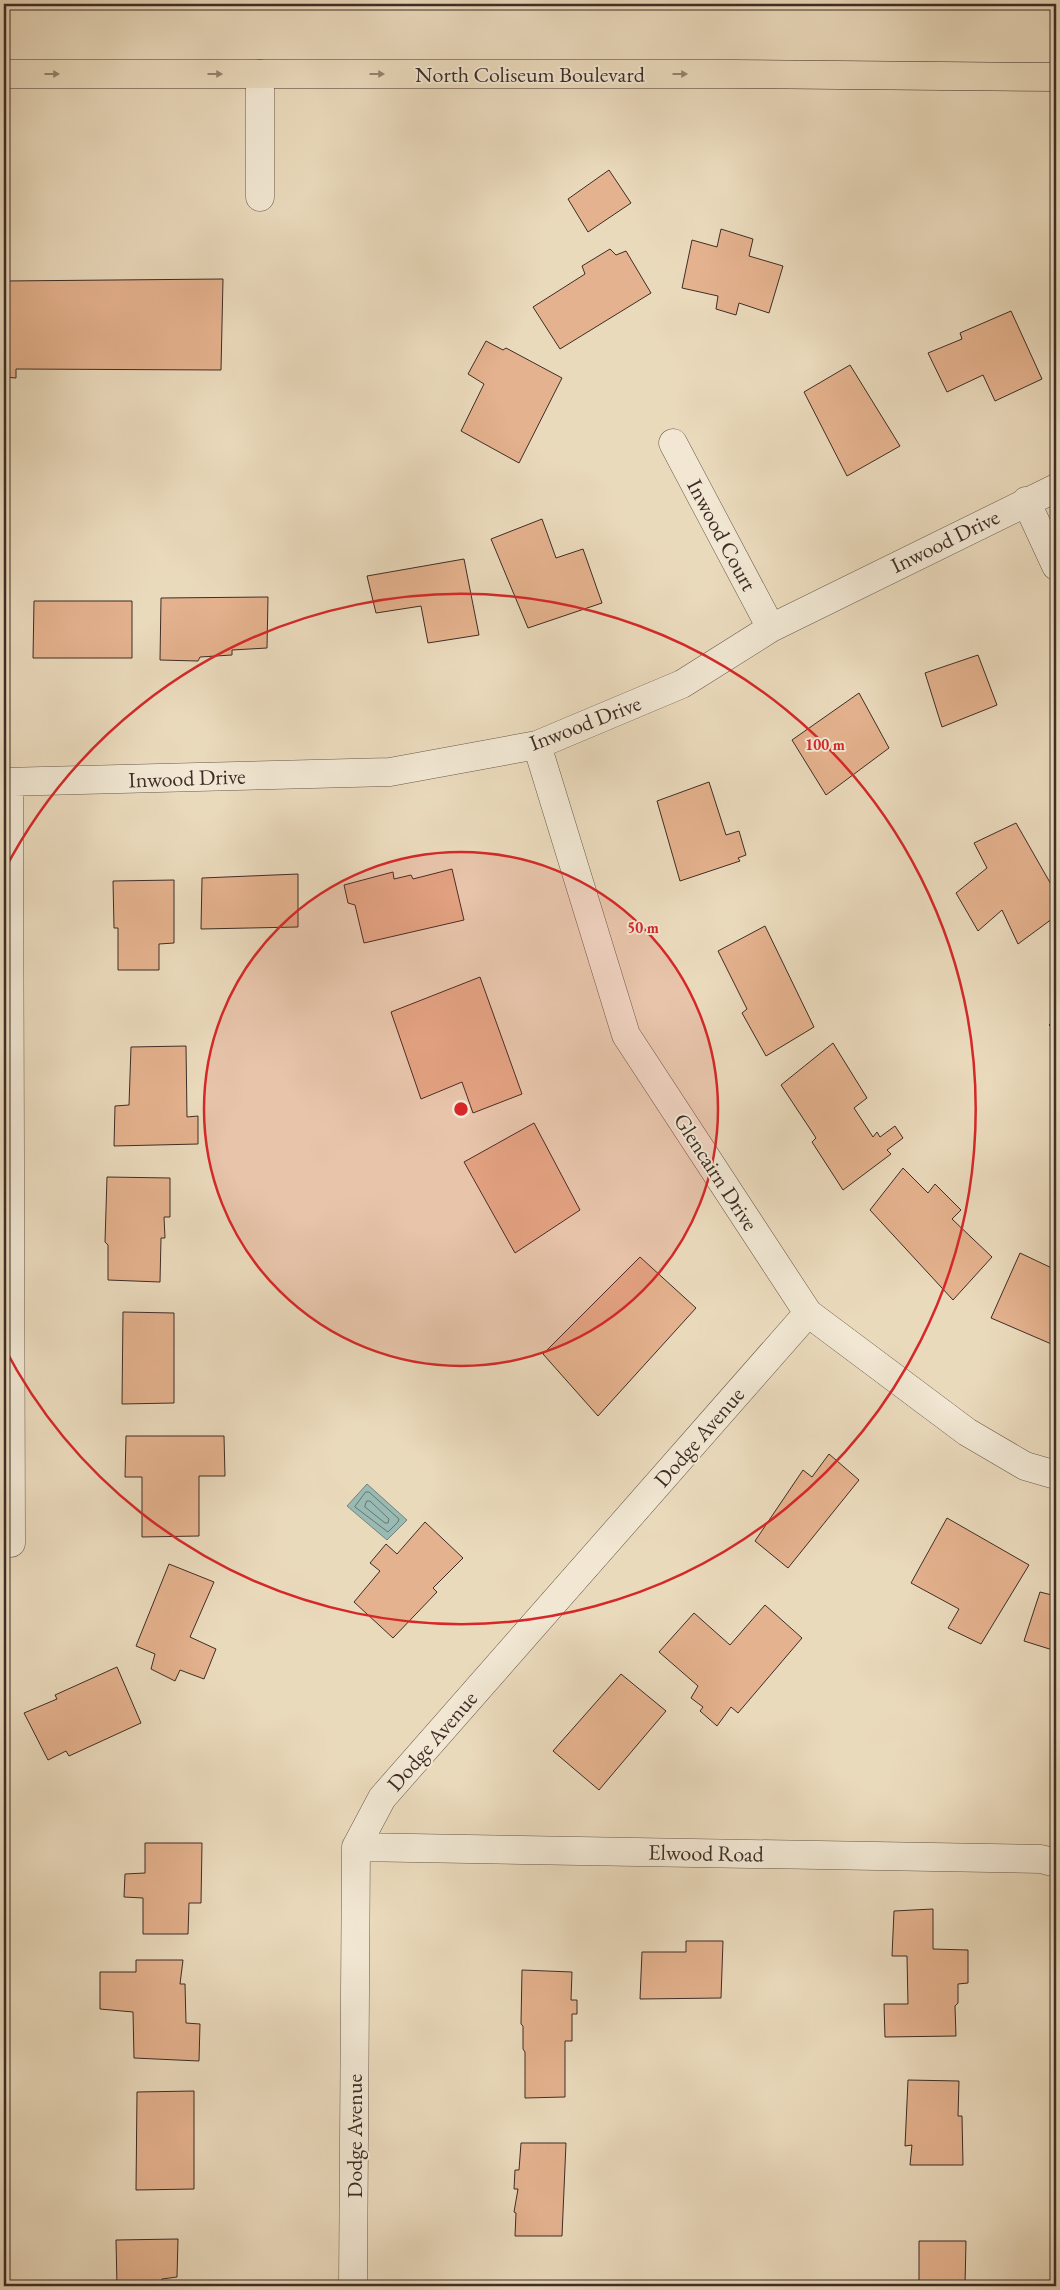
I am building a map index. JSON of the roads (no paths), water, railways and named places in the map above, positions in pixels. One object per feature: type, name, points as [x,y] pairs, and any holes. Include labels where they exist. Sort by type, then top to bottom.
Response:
[{"type":"highway","name":"North Coliseum Boulevard","points":[[4,74],[733,74],[1056,77]]},
{"type":"street","points":[[260,74],[260,197]]},
{"type":"street","name":"Inwood Court","points":[[673,443],[771,628]]},
{"type":"street","name":"Inwood Drive","points":[[7,782],[390,772],[537,745],[682,684],[771,628],[1026,501],[1056,488]]},
{"type":"street","points":[[1026,501],[1056,566]]},
{"type":"street","name":"Glencairn Drive","points":[[537,745],[626,1035],[808,1313],[967,1432],[1025,1466],[1056,1475]]},
{"type":"street","points":[[7,782],[12,1543]]},
{"type":"street","name":"Dodge Avenue","points":[[353,2286],[356,1847],[382,1798],[808,1313]]},
{"type":"street","name":"Elwood Road","points":[[356,1847],[1041,1859],[1056,1863]]},
{"type":"water","points":[[367,1484],[407,1520],[387,1540],[347,1506]]}]
